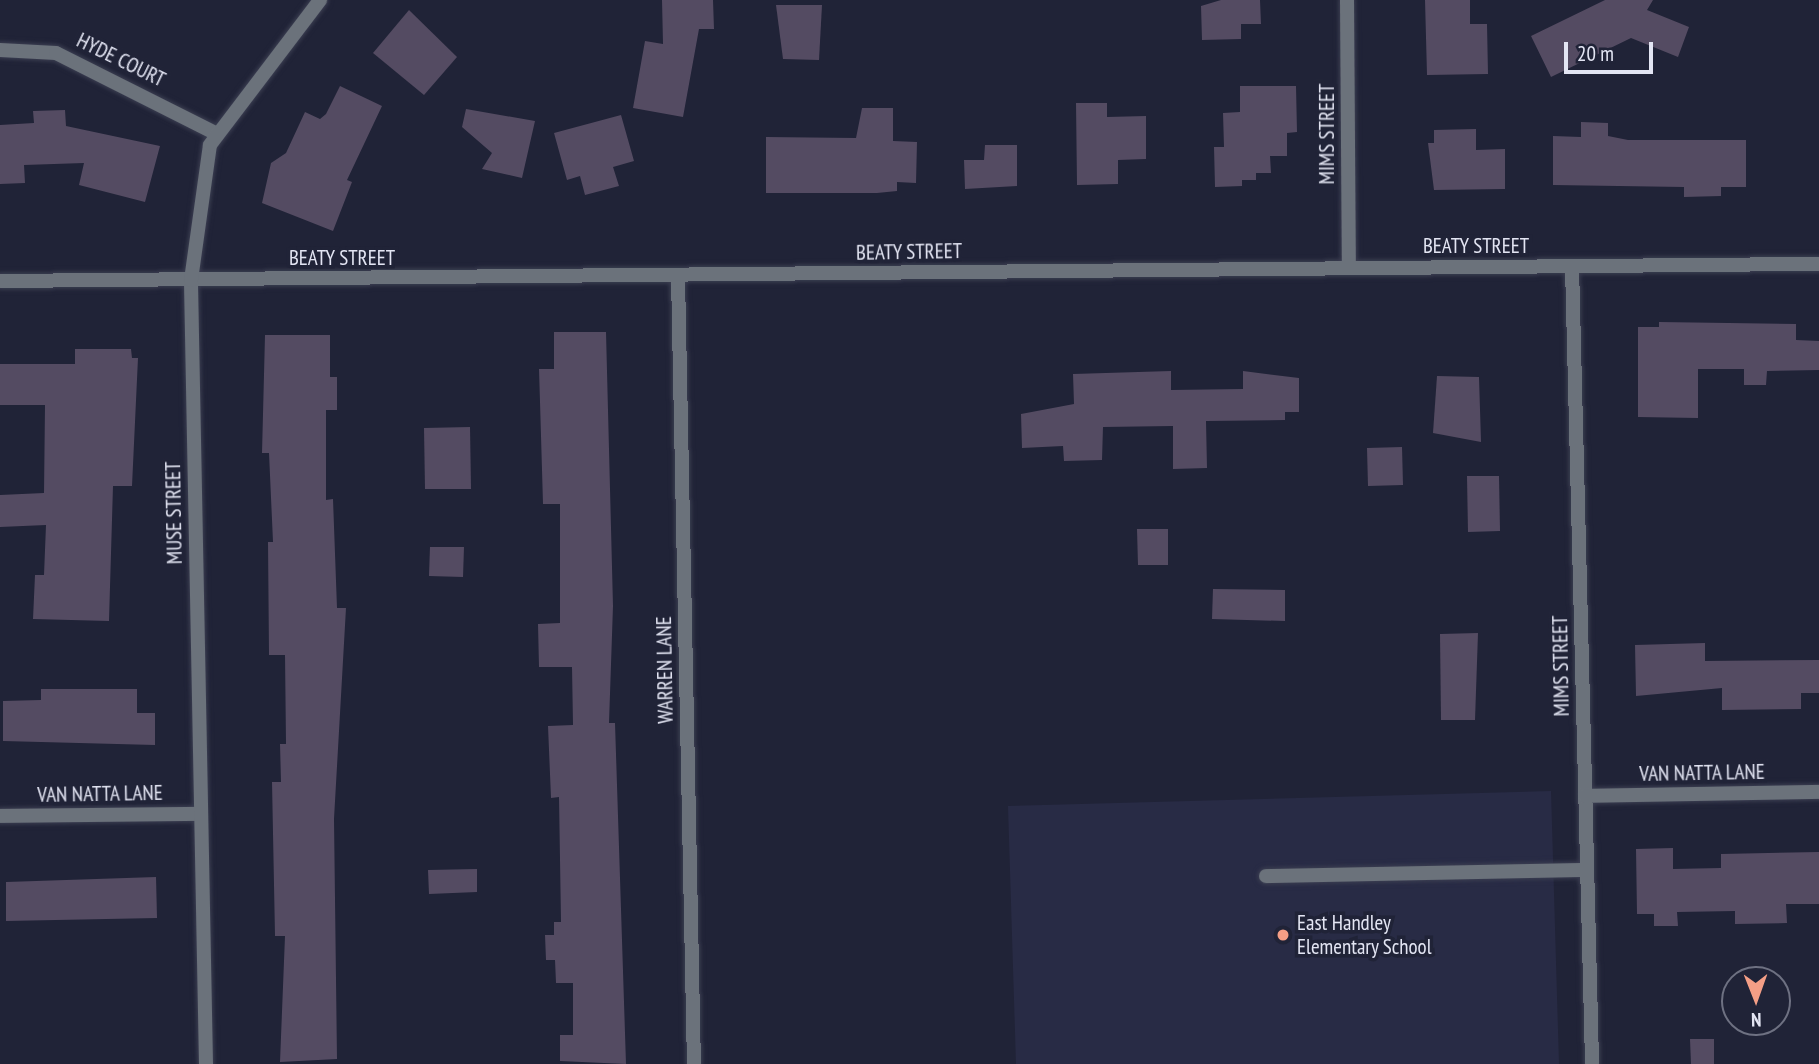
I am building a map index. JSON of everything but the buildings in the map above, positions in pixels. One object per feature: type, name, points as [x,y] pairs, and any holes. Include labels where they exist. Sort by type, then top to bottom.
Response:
[{"type":"street","name":"MUSE STREET","points":[[206,1064],[191,280],[217,134],[320,0]]},
{"type":"street","name":"MIMS STREET","points":[[1348,0],[1349,268]]},
{"type":"street","name":"HYDE COURT","points":[[0,50],[55,53],[217,134]]},
{"type":"street","name":"BEATY STREET","points":[[0,281],[1819,264]]},
{"type":"street","name":"MIMS STREET","points":[[1572,266],[1592,1064]]},
{"type":"street","name":"WARREN LANE","points":[[678,276],[694,1064]]},
{"type":"street","name":"VAN NATTA LANE","points":[[1585,796],[1819,792]]},
{"type":"street","name":"VAN NATTA LANE","points":[[0,816],[201,814]]},
{"type":"street","points":[[1266,876],[1587,870]]},
{"type":"shaded area","name":"East Handley Elementary School","points":[[1551,791],[1559,1064],[1016,1064],[1008,806]]},
{"type":"place","name":"East Handley Elementary School","points":[[1283,935]]}]
